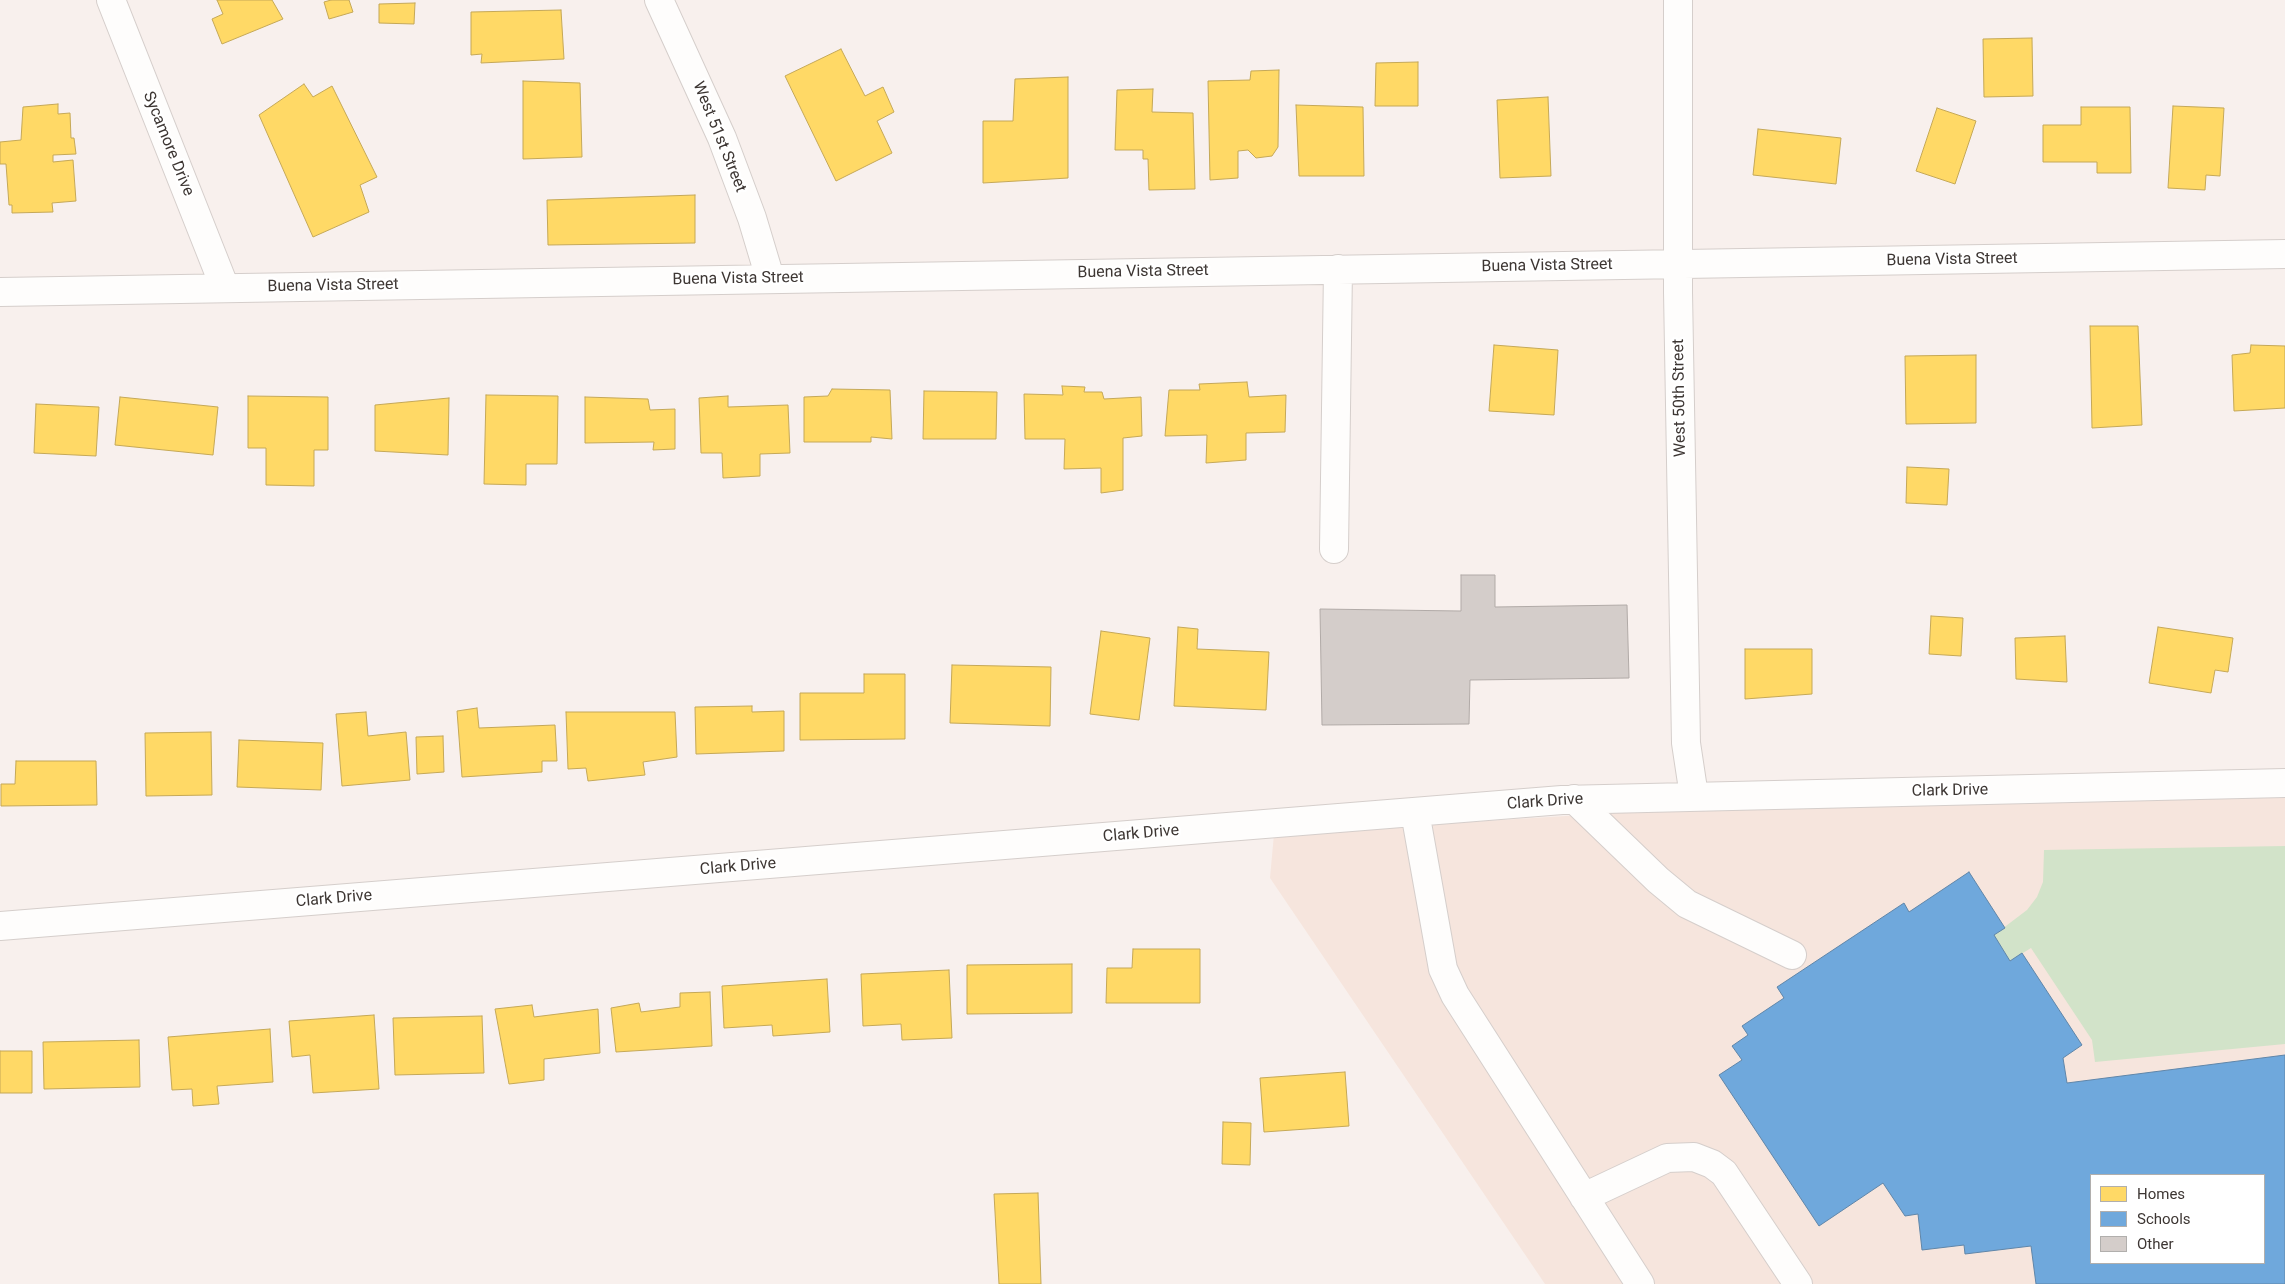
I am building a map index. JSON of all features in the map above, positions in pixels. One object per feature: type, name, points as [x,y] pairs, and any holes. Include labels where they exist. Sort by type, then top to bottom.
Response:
[{"type":"street","name":"Sycamore Drive","points":[[111,0],[225,288]]},
{"type":"street","name":"West 51st Street","points":[[660,0],[722,138],[752,218],[770,278]]},
{"type":"street","name":"West 50th Street","points":[[1678,0],[1679,264],[1686,743],[1694,796]]},
{"type":"street","name":"Buena Vista Street","points":[[0,292],[2285,254]]},
{"type":"street","points":[[1334,549],[1338,269]]},
{"type":"street","name":"Clark Drive","points":[[0,926],[1574,800],[2285,784]]},
{"type":"street","points":[[1574,800],[1658,880],[1687,904],[1792,955]]},
{"type":"street","points":[[1415,812],[1443,969],[1455,995],[1640,1284]]},
{"type":"street","points":[[1584,1197],[1667,1158],[1694,1157],[1712,1164],[1724,1173],[1798,1284]]},
{"type":"shaded area","points":[[2285,794],[2285,1284],[1545,1284],[1270,878],[1274,834],[1712,807]]},
{"type":"green space","points":[[2285,846],[2285,1044],[2095,1062],[2092,1040],[2031,948],[2010,961],[1994,935],[2027,910],[2037,897],[2043,882],[2044,850]]},
{"type":"building: Homes","points":[[217,0],[272,0],[283,19],[222,44],[212,19],[223,14]]},
{"type":"building: Homes","points":[[349,0],[353,12],[329,19],[324,2]]},
{"type":"building: Homes","points":[[415,3],[414,24],[379,23],[379,4]]},
{"type":"building: Homes","points":[[561,10],[564,59],[481,63],[482,54],[471,55],[471,12]]},
{"type":"building: Homes","points":[[2032,38],[2033,96],[1984,97],[1983,39]]},
{"type":"building: Homes","points":[[841,49],[865,96],[883,87],[894,112],[877,121],[892,153],[836,181],[785,76]]},
{"type":"building: Homes","points":[[1418,62],[1418,106],[1375,106],[1376,63]]},
{"type":"building: Homes","points":[[1279,70],[1278,147],[1272,156],[1256,158],[1248,150],[1238,151],[1238,178],[1210,180],[1208,81],[1250,80],[1251,71]]},
{"type":"building: Homes","points":[[1068,77],[1068,178],[983,183],[983,121],[1013,121],[1015,79]]},
{"type":"building: Homes","points":[[523,81],[580,83],[582,157],[523,159]]},
{"type":"building: Homes","points":[[304,84],[313,97],[332,86],[377,177],[360,185],[369,212],[313,237],[259,115]]},
{"type":"building: Homes","points":[[1153,89],[1152,112],[1193,113],[1195,189],[1149,190],[1148,159],[1143,159],[1143,150],[1115,150],[1117,90]]},
{"type":"building: Homes","points":[[1548,97],[1551,176],[1500,178],[1497,100]]},
{"type":"building: Homes","points":[[58,104],[58,114],[70,113],[71,138],[74,138],[76,154],[53,155],[53,162],[73,160],[76,201],[52,203],[53,212],[12,213],[12,205],[9,205],[6,164],[0,164],[0,142],[21,140],[23,107]]},
{"type":"building: Homes","points":[[1296,105],[1363,107],[1364,176],[1299,176]]},
{"type":"building: Homes","points":[[2173,106],[2224,108],[2220,176],[2206,175],[2205,190],[2168,188]]},
{"type":"building: Homes","points":[[2081,107],[2130,107],[2131,173],[2097,173],[2097,162],[2043,162],[2043,125],[2081,125]]},
{"type":"building: Homes","points":[[1937,108],[1976,121],[1955,184],[1916,171]]},
{"type":"building: Homes","points":[[1758,129],[1841,138],[1836,184],[1753,175]]},
{"type":"building: Homes","points":[[695,195],[695,243],[548,245],[547,200]]},
{"type":"building: Homes","points":[[2090,326],[2138,326],[2142,425],[2092,428]]},
{"type":"building: Homes","points":[[1494,345],[1558,350],[1554,415],[1489,411]]},
{"type":"building: Homes","points":[[2251,345],[2285,346],[2285,408],[2234,411],[2232,355],[2250,353]]},
{"type":"building: Homes","points":[[1976,355],[1976,423],[1906,424],[1905,356]]},
{"type":"building: Homes","points":[[1247,382],[1249,397],[1286,395],[1285,432],[1246,433],[1246,460],[1206,463],[1207,435],[1165,436],[1169,390],[1200,390],[1199,384]]},
{"type":"building: Homes","points":[[1062,386],[1085,387],[1084,392],[1102,392],[1104,399],[1141,397],[1142,436],[1123,438],[1123,490],[1101,493],[1101,468],[1064,469],[1065,439],[1025,439],[1024,394],[1063,395]]},
{"type":"building: Homes","points":[[832,389],[890,390],[892,439],[871,437],[871,442],[804,442],[804,397],[828,396]]},
{"type":"building: Homes","points":[[924,391],[997,392],[996,439],[923,439]]},
{"type":"building: Homes","points":[[486,395],[558,396],[557,464],[526,464],[526,485],[484,484]]},
{"type":"building: Homes","points":[[248,396],[328,397],[328,450],[314,450],[314,486],[266,485],[266,448],[248,448]]},
{"type":"building: Homes","points":[[728,396],[728,407],[788,405],[790,453],[760,454],[760,476],[723,478],[722,453],[701,453],[699,398]]},
{"type":"building: Homes","points":[[120,397],[218,407],[213,455],[115,445]]},
{"type":"building: Homes","points":[[585,397],[648,399],[650,410],[675,409],[675,449],[653,450],[654,442],[585,443]]},
{"type":"building: Homes","points":[[449,398],[448,455],[375,451],[375,405]]},
{"type":"building: Homes","points":[[36,404],[99,407],[96,456],[34,453]]},
{"type":"building: Homes","points":[[1907,467],[1949,469],[1947,505],[1906,503]]},
{"type":"building: Homes","points":[[1931,616],[1963,618],[1961,656],[1929,654]]},
{"type":"building: Homes","points":[[1178,627],[1198,629],[1197,649],[1269,652],[1266,710],[1174,706]]},
{"type":"building: Homes","points":[[2158,627],[2233,638],[2228,672],[2215,670],[2211,693],[2149,683]]},
{"type":"building: Homes","points":[[1101,631],[1150,638],[1139,720],[1090,714]]},
{"type":"building: Homes","points":[[2065,636],[2067,682],[2016,679],[2015,638]]},
{"type":"building: Homes","points":[[1745,649],[1812,649],[1812,694],[1745,699]]},
{"type":"building: Homes","points":[[952,665],[1051,667],[1050,726],[950,723]]},
{"type":"building: Homes","points":[[864,674],[905,674],[905,739],[800,740],[800,693],[864,693]]},
{"type":"building: Homes","points":[[752,706],[752,712],[784,711],[784,751],[696,754],[695,707]]},
{"type":"building: Homes","points":[[477,708],[479,728],[555,725],[557,761],[542,761],[542,772],[462,777],[457,711]]},
{"type":"building: Homes","points":[[366,712],[368,736],[406,732],[410,780],[342,786],[336,714]]},
{"type":"building: Homes","points":[[566,712],[675,712],[677,757],[643,762],[645,775],[588,781],[586,768],[568,769]]},
{"type":"building: Homes","points":[[211,732],[212,795],[146,796],[145,733]]},
{"type":"building: Homes","points":[[443,736],[444,772],[417,774],[416,737]]},
{"type":"building: Homes","points":[[239,740],[323,743],[321,790],[237,787]]},
{"type":"building: Homes","points":[[16,761],[96,761],[97,805],[1,806],[1,784],[15,784]]},
{"type":"building: Homes","points":[[1133,949],[1200,949],[1200,1003],[1106,1003],[1107,968],[1132,968]]},
{"type":"building: Homes","points":[[1072,964],[1072,1013],[967,1014],[967,965]]},
{"type":"building: Homes","points":[[949,970],[952,1038],[902,1040],[901,1024],[863,1026],[861,974]]},
{"type":"building: Homes","points":[[827,979],[830,1032],[773,1036],[772,1025],[724,1028],[722,986]]},
{"type":"building: Homes","points":[[710,992],[712,1046],[616,1052],[611,1008],[639,1003],[641,1012],[680,1007],[680,993]]},
{"type":"building: Homes","points":[[532,1005],[534,1017],[598,1009],[600,1053],[544,1059],[544,1080],[509,1084],[495,1009]]},
{"type":"building: Homes","points":[[374,1015],[379,1089],[313,1093],[310,1055],[292,1057],[289,1021]]},
{"type":"building: Homes","points":[[482,1016],[484,1073],[395,1075],[393,1018]]},
{"type":"building: Homes","points":[[270,1029],[273,1082],[217,1086],[219,1104],[193,1106],[192,1089],[172,1090],[168,1037]]},
{"type":"building: Homes","points":[[139,1040],[140,1087],[44,1089],[43,1042]]},
{"type":"building: Homes","points":[[0,1051],[32,1051],[32,1093],[0,1093]]},
{"type":"building: Homes","points":[[1345,1072],[1349,1126],[1264,1132],[1260,1078]]},
{"type":"building: Homes","points":[[1223,1122],[1251,1123],[1250,1165],[1222,1164]]},
{"type":"building: Homes","points":[[1038,1193],[1041,1284],[999,1284],[994,1194]]},
{"type":"building: Schools","points":[[1969,872],[2005,928],[1994,935],[2010,961],[2022,953],[2082,1045],[2063,1058],[2067,1083],[2285,1055],[2285,1284],[2036,1284],[2031,1246],[1965,1254],[1964,1245],[1922,1250],[1918,1214],[1905,1216],[1883,1183],[1819,1226],[1719,1075],[1742,1060],[1732,1046],[1748,1035],[1742,1026],[1784,998],[1777,987],[1904,903],[1909,912]]},
{"type":"building: Other","points":[[1461,575],[1495,575],[1495,607],[1627,605],[1629,678],[1470,680],[1469,724],[1322,725],[1320,609],[1461,611]]}]
